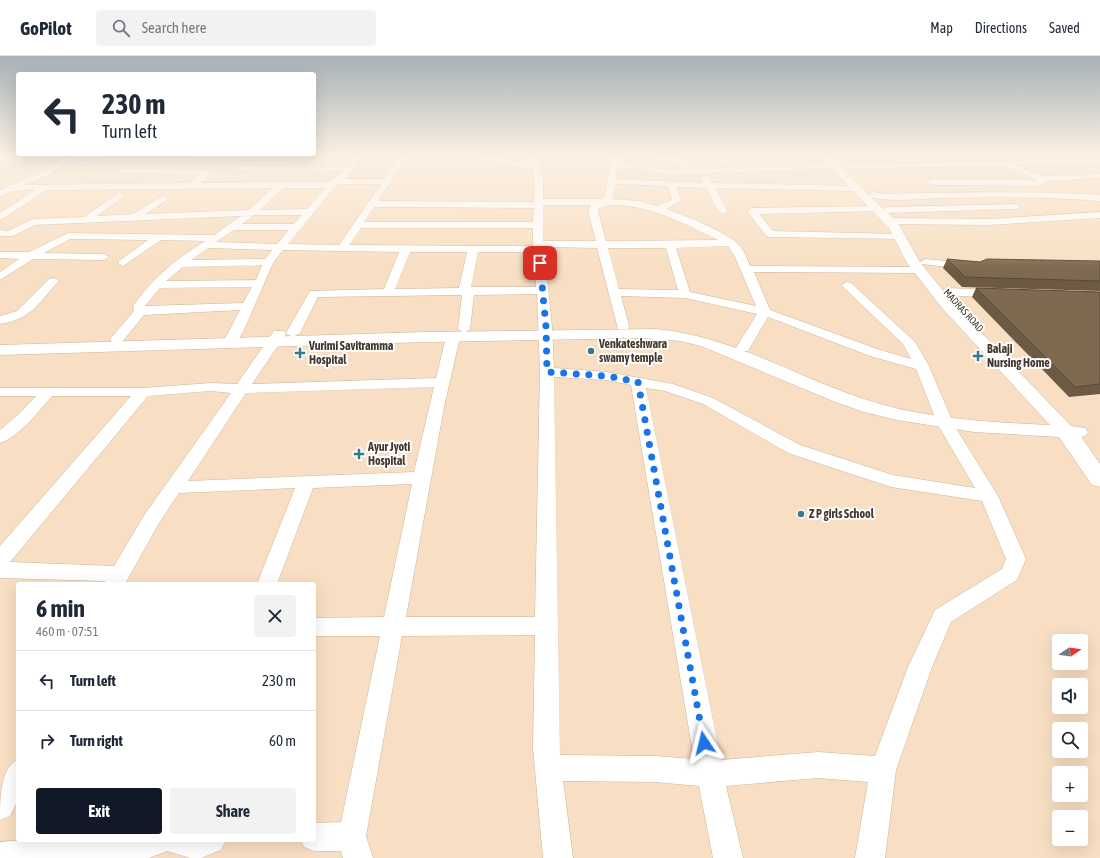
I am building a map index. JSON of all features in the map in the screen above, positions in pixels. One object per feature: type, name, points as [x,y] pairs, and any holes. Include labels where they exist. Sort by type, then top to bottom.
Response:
[{"type":"main road","points":[[864,194],[885,211],[947,305],[1069,428],[1100,480]]},
{"type":"main road","name":"MADRAS ROAD","points":[[868,194],[885,211],[922,266],[930,272],[1100,461]]},
{"type":"main road","points":[[0,350],[282,337],[546,331],[623,326],[680,330],[743,348],[856,395],[944,420]]},
{"type":"main road","points":[[546,331],[642,333],[694,339],[732,352],[870,407],[944,420],[1069,428]]},
{"type":"main road","points":[[0,343],[117,339],[232,340]]},
{"type":"street","points":[[1,216],[34,194]]},
{"type":"street","points":[[117,339],[140,311],[139,306],[156,285],[178,264],[251,212],[271,194]]},
{"type":"street","points":[[232,340],[248,306],[264,278],[268,262],[324,194]]},
{"type":"street","points":[[343,247],[379,194]]},
{"type":"street","points":[[538,194],[539,247],[546,331],[547,372],[546,748],[558,858]]},
{"type":"street","points":[[609,194],[609,197],[604,202],[595,206],[593,210],[623,326]]},
{"type":"street","points":[[658,209],[677,201],[675,194]]},
{"type":"street","points":[[714,194],[723,211]]},
{"type":"street","points":[[87,219],[120,195]]},
{"type":"street","points":[[885,211],[883,197],[947,195],[1069,196],[1100,198]]},
{"type":"street","points":[[135,217],[164,198]]},
{"type":"street","points":[[372,204],[538,204],[604,202],[634,203],[658,209],[691,221],[734,246],[765,312]]},
{"type":"street","points":[[1047,206],[1100,204]]},
{"type":"street","points":[[210,214],[220,205]]},
{"type":"street","points":[[901,237],[770,234],[752,210],[885,211],[1025,206]]},
{"type":"street","points":[[885,211],[988,222],[1100,215]]},
{"type":"street","points":[[3,235],[33,222],[251,212],[309,212]]},
{"type":"street","points":[[358,225],[538,225]]},
{"type":"street","points":[[231,227],[297,227]]},
{"type":"street","points":[[0,277],[28,257],[68,236],[214,238]]},
{"type":"street","points":[[123,264],[159,237]]},
{"type":"street","points":[[205,245],[472,249],[729,243]]},
{"type":"street","points":[[670,245],[685,294]]},
{"type":"street","points":[[388,293],[406,248]]},
{"type":"street","points":[[316,837],[355,847],[393,627],[422,478],[443,382],[459,333],[472,249]]},
{"type":"street","points":[[0,255],[28,257],[104,257]]},
{"type":"street","points":[[178,264],[268,262]]},
{"type":"street","points":[[745,269],[922,266],[976,267]]},
{"type":"street","points":[[0,320],[13,318],[21,314],[53,281]]},
{"type":"street","points":[[156,285],[260,283]]},
{"type":"street","points":[[847,285],[908,342],[922,366],[944,420],[989,496],[1016,559],[1010,574],[943,616],[920,667],[883,770],[870,858]]},
{"type":"street","points":[[0,570],[118,579],[152,519],[173,488],[243,389],[314,294],[466,290],[542,290]]},
{"type":"street","points":[[614,292],[685,294],[765,312],[875,353],[922,366]]},
{"type":"street","points":[[948,292],[1012,293]]},
{"type":"street","points":[[140,311],[248,306]]},
{"type":"street","points":[[743,348],[765,312]]},
{"type":"street","points":[[547,372],[607,376],[668,387],[708,401],[794,449],[891,481],[989,496]]},
{"type":"street","points":[[0,392],[143,392],[210,387],[243,389],[443,382]]},
{"type":"street","points":[[638,382],[710,774],[728,858]]},
{"type":"street","points":[[0,438],[6,427],[48,392]]},
{"type":"street","points":[[0,560],[8,543],[143,392]]},
{"type":"street","points":[[173,488],[422,478]]},
{"type":"street","points":[[268,582],[306,482]]},
{"type":"street","points":[[316,627],[546,626]]},
{"type":"street","points":[[548,768],[655,769],[710,774],[818,765],[883,770]]},
{"type":"street","points":[[0,806],[16,776]]},
{"type":"street","points":[[0,858],[145,845],[153,842]]},
{"type":"street","points":[[184,842],[197,845],[205,842]]},
{"type":"building","points":[[947,259],[980,262],[987,259],[1100,261],[1100,281],[965,277]]},
{"type":"building","points":[[976,288],[1100,292],[1100,384],[1075,387]]},
{"type":"place","name":"Venkateshwara swamy temple","points":[[591,351]]},
{"type":"place","name":"Vurimi Savitramma Hospital","points":[[300,353]]},
{"type":"place","name":"Balaji Nursing Home","points":[[978,356]]},
{"type":"place","name":"Ayur Jyoti Hospital","points":[[359,454]]},
{"type":"place","name":"Z P girls School","points":[[801,514]]},
{"type":"route","points":[[540,263],[546,327],[547,372],[607,376],[638,382],[704,743]]}]
